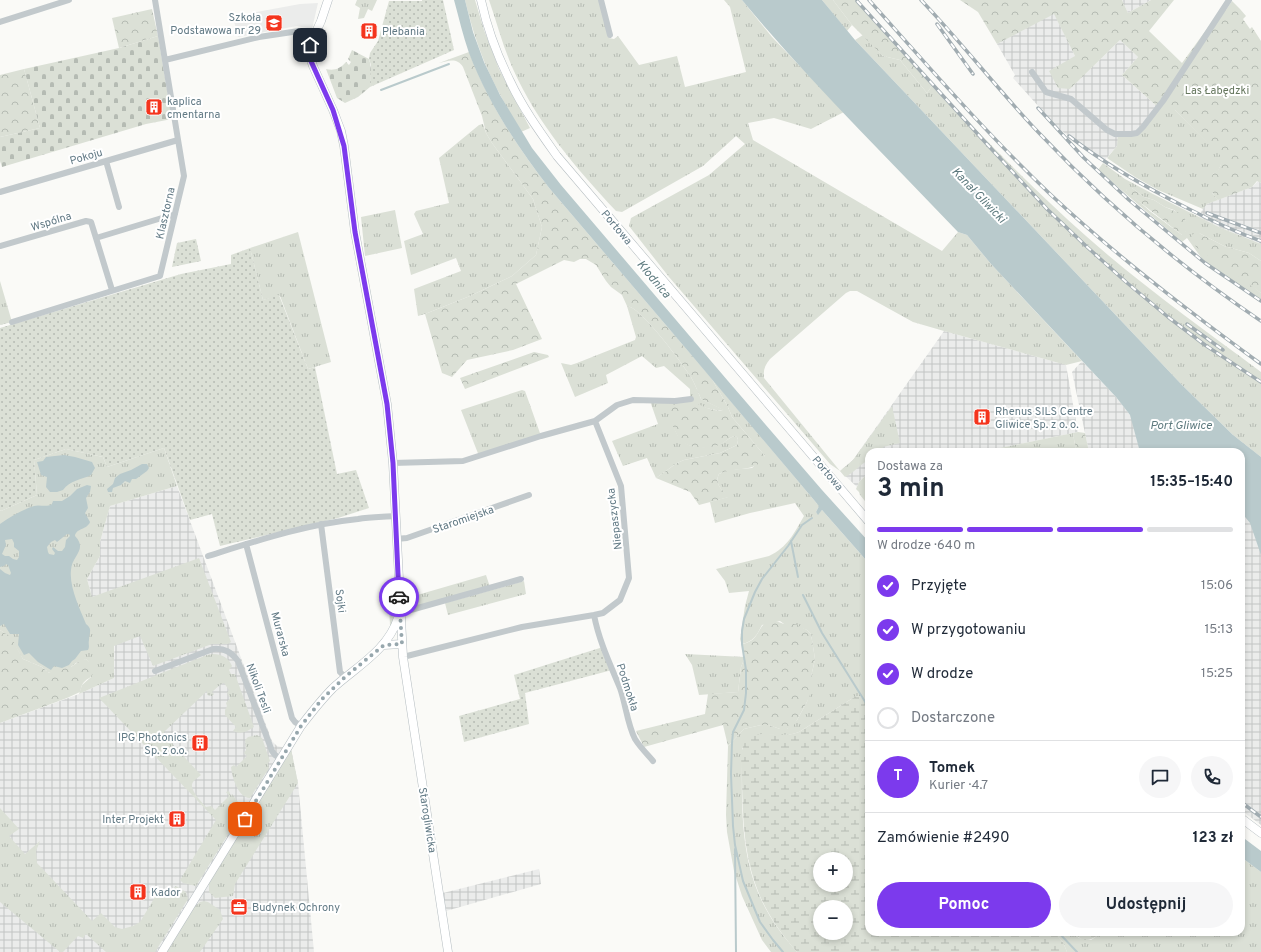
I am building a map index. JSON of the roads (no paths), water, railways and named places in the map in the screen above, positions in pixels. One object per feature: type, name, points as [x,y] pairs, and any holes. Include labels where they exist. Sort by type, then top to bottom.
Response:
[{"type":"street","points":[[0,22],[69,0]]},
{"type":"street","name":"Klasztorna","points":[[12,322],[160,276],[184,176],[155,0]]},
{"type":"street","points":[[328,0],[321,21],[309,47],[310,59],[333,110],[344,146],[357,247],[387,404],[393,463],[403,657]]},
{"type":"street","name":"Portowa","points":[[481,0],[493,39],[510,81],[538,129],[556,156],[865,517]]},
{"type":"street","points":[[602,0],[610,35]]},
{"type":"street","points":[[1032,72],[1046,92],[1071,100],[1107,130],[1115,134],[1137,133],[1163,102],[1229,0]]},
{"type":"street","points":[[165,60],[240,41],[283,33],[299,31],[314,35]]},
{"type":"street","name":"Pokoju","points":[[0,192],[178,140]]},
{"type":"street","points":[[106,161],[119,207]]},
{"type":"street","points":[[96,238],[175,214]]},
{"type":"street","name":"Wspólna","points":[[0,246],[88,220],[92,224],[112,290]]},
{"type":"street","points":[[393,463],[463,461],[595,420],[617,405],[633,400],[675,402],[690,400]]},
{"type":"street","name":"Niepaszycka","points":[[403,657],[522,627],[594,615],[603,612],[620,600],[629,578],[621,486],[595,420]]},
{"type":"street","name":"Staromiejska","points":[[396,539],[407,538],[530,495]]},
{"type":"street","points":[[208,556],[321,524],[358,518],[395,516]]},
{"type":"street","name":"Sojki","points":[[321,524],[340,672],[345,677]]},
{"type":"street","name":"Murarska","points":[[246,544],[292,718],[294,722],[301,726]]},
{"type":"street","points":[[400,613],[521,579]]},
{"type":"street","points":[[385,643],[396,625],[400,613]]},
{"type":"street","name":"Podmokła","points":[[594,615],[599,637],[620,690],[632,732],[636,740],[653,761]]},
{"type":"street","points":[[162,952],[301,726],[322,699],[385,643],[390,639],[398,640],[402,643]]},
{"type":"street","name":"Nikoli Tesli","points":[[154,671],[213,649],[221,648],[228,651],[238,661],[272,751],[281,759]]},
{"type":"street","name":"Starogliwicka","points":[[403,657],[448,952]]},
{"type":"street","points":[[1245,821],[1261,833]]},
{"type":"water","points":[[454,0],[465,0],[473,32],[484,62],[500,95],[532,148],[561,185],[728,381],[865,538],[865,559],[822,510],[818,515],[816,512],[819,506],[550,189],[515,141],[485,90],[467,47]]},
{"type":"water","points":[[742,0],[822,0],[855,40],[1182,385],[1233,435],[1261,457],[1261,555],[1250,523],[1245,517],[1245,448],[1139,448],[1130,415],[1116,397],[991,264],[967,235],[958,232],[821,89]]},
{"type":"water","points":[[64,455],[92,462],[95,468],[91,475],[72,482],[63,490],[50,492],[46,487],[47,477],[41,475],[37,462],[43,461],[46,457]]},
{"type":"water","points":[[142,464],[147,464],[149,468],[147,471],[136,479],[132,479],[130,483],[125,481],[121,485],[113,488],[112,492],[108,492],[107,489],[113,484],[115,478],[120,474]]},
{"type":"water","points":[[87,485],[91,486],[90,492],[86,498],[88,508],[85,513],[90,522],[89,525],[76,533],[75,536],[79,541],[80,549],[71,570],[72,584],[76,598],[86,624],[90,629],[89,647],[88,650],[81,651],[69,665],[62,668],[54,666],[51,670],[38,662],[29,653],[24,655],[18,645],[19,634],[10,634],[4,624],[0,626],[0,569],[10,575],[11,573],[8,565],[6,564],[0,567],[0,524],[8,518],[30,508],[50,505],[53,501],[62,501],[77,489]],"holes":[[[67,534],[70,536],[66,540],[65,547],[62,551],[58,551],[53,547],[52,549],[55,553],[54,555],[49,554],[47,547],[51,542],[55,540],[57,542]],[[12,539],[14,547],[19,551],[19,557],[17,560],[2,554],[6,545],[5,540]]]},
{"type":"water","points":[[1245,839],[1261,851],[1261,872],[1245,860]]},
{"type":"waterway","points":[[381,90],[449,64]]},
{"type":"waterway","points":[[783,952],[760,922],[743,881],[735,845],[733,826],[731,774],[732,743],[733,732],[744,710],[746,693],[746,670],[742,644],[744,619],[762,579],[788,546],[802,525],[812,518]]},
{"type":"waterway","points":[[791,541],[798,577]]},
{"type":"waterway","points":[[803,595],[822,633],[865,702]]},
{"type":"waterway","points":[[735,849],[736,952]]},
{"type":"waterway","points":[[1062,936],[1077,952]]},
{"type":"railway","points":[[869,0],[980,123],[1050,194],[1075,217],[1153,282],[1261,364]]},
{"type":"railway","points":[[921,0],[1025,118],[1091,185],[1173,257],[1261,321]]},
{"type":"railway","points":[[857,1],[1047,209],[1086,246],[1168,317],[1205,345],[1261,382]]},
{"type":"railway","points":[[937,24],[973,74]]},
{"type":"railway","points":[[1038,108],[1084,158],[1129,200],[1205,263],[1261,301]]},
{"type":"railway","points":[[1069,136],[1127,176],[1158,193],[1215,222],[1261,241]]},
{"type":"railway","points":[[1207,213],[1261,233]]},
{"type":"railway","points":[[1187,324],[1223,350]]},
{"type":"railway","points":[[1245,805],[1261,817]]},
{"type":"place","name":"Szkoła Podstawowa nr 29","points":[[274,23]]},
{"type":"place","name":"Plebania","points":[[369,31]]},
{"type":"place","name":"kaplica cmentarna","points":[[154,107]]},
{"type":"place","name":"Rhenus SILS Centre Gliwice Sp. z o. o.","points":[[982,417]]},
{"type":"place","name":"IPG Photonics Sp. z o.o.","points":[[200,743]]},
{"type":"place","name":"Inter Projekt","points":[[177,819]]},
{"type":"place","name":"Kador","points":[[138,892]]},
{"type":"place","name":"Budynek Ochrony","points":[[239,907]]},
{"type":"park label","name":"Las Łabędzki","points":[[1217,90]]},
{"type":"water label","name":"Kanał Gliwicki","points":[[979,195]]},
{"type":"water label","name":"Kłodnica","points":[[654,279]]},
{"type":"water label","name":"Port Gliwice","points":[[1181,425]]}]
